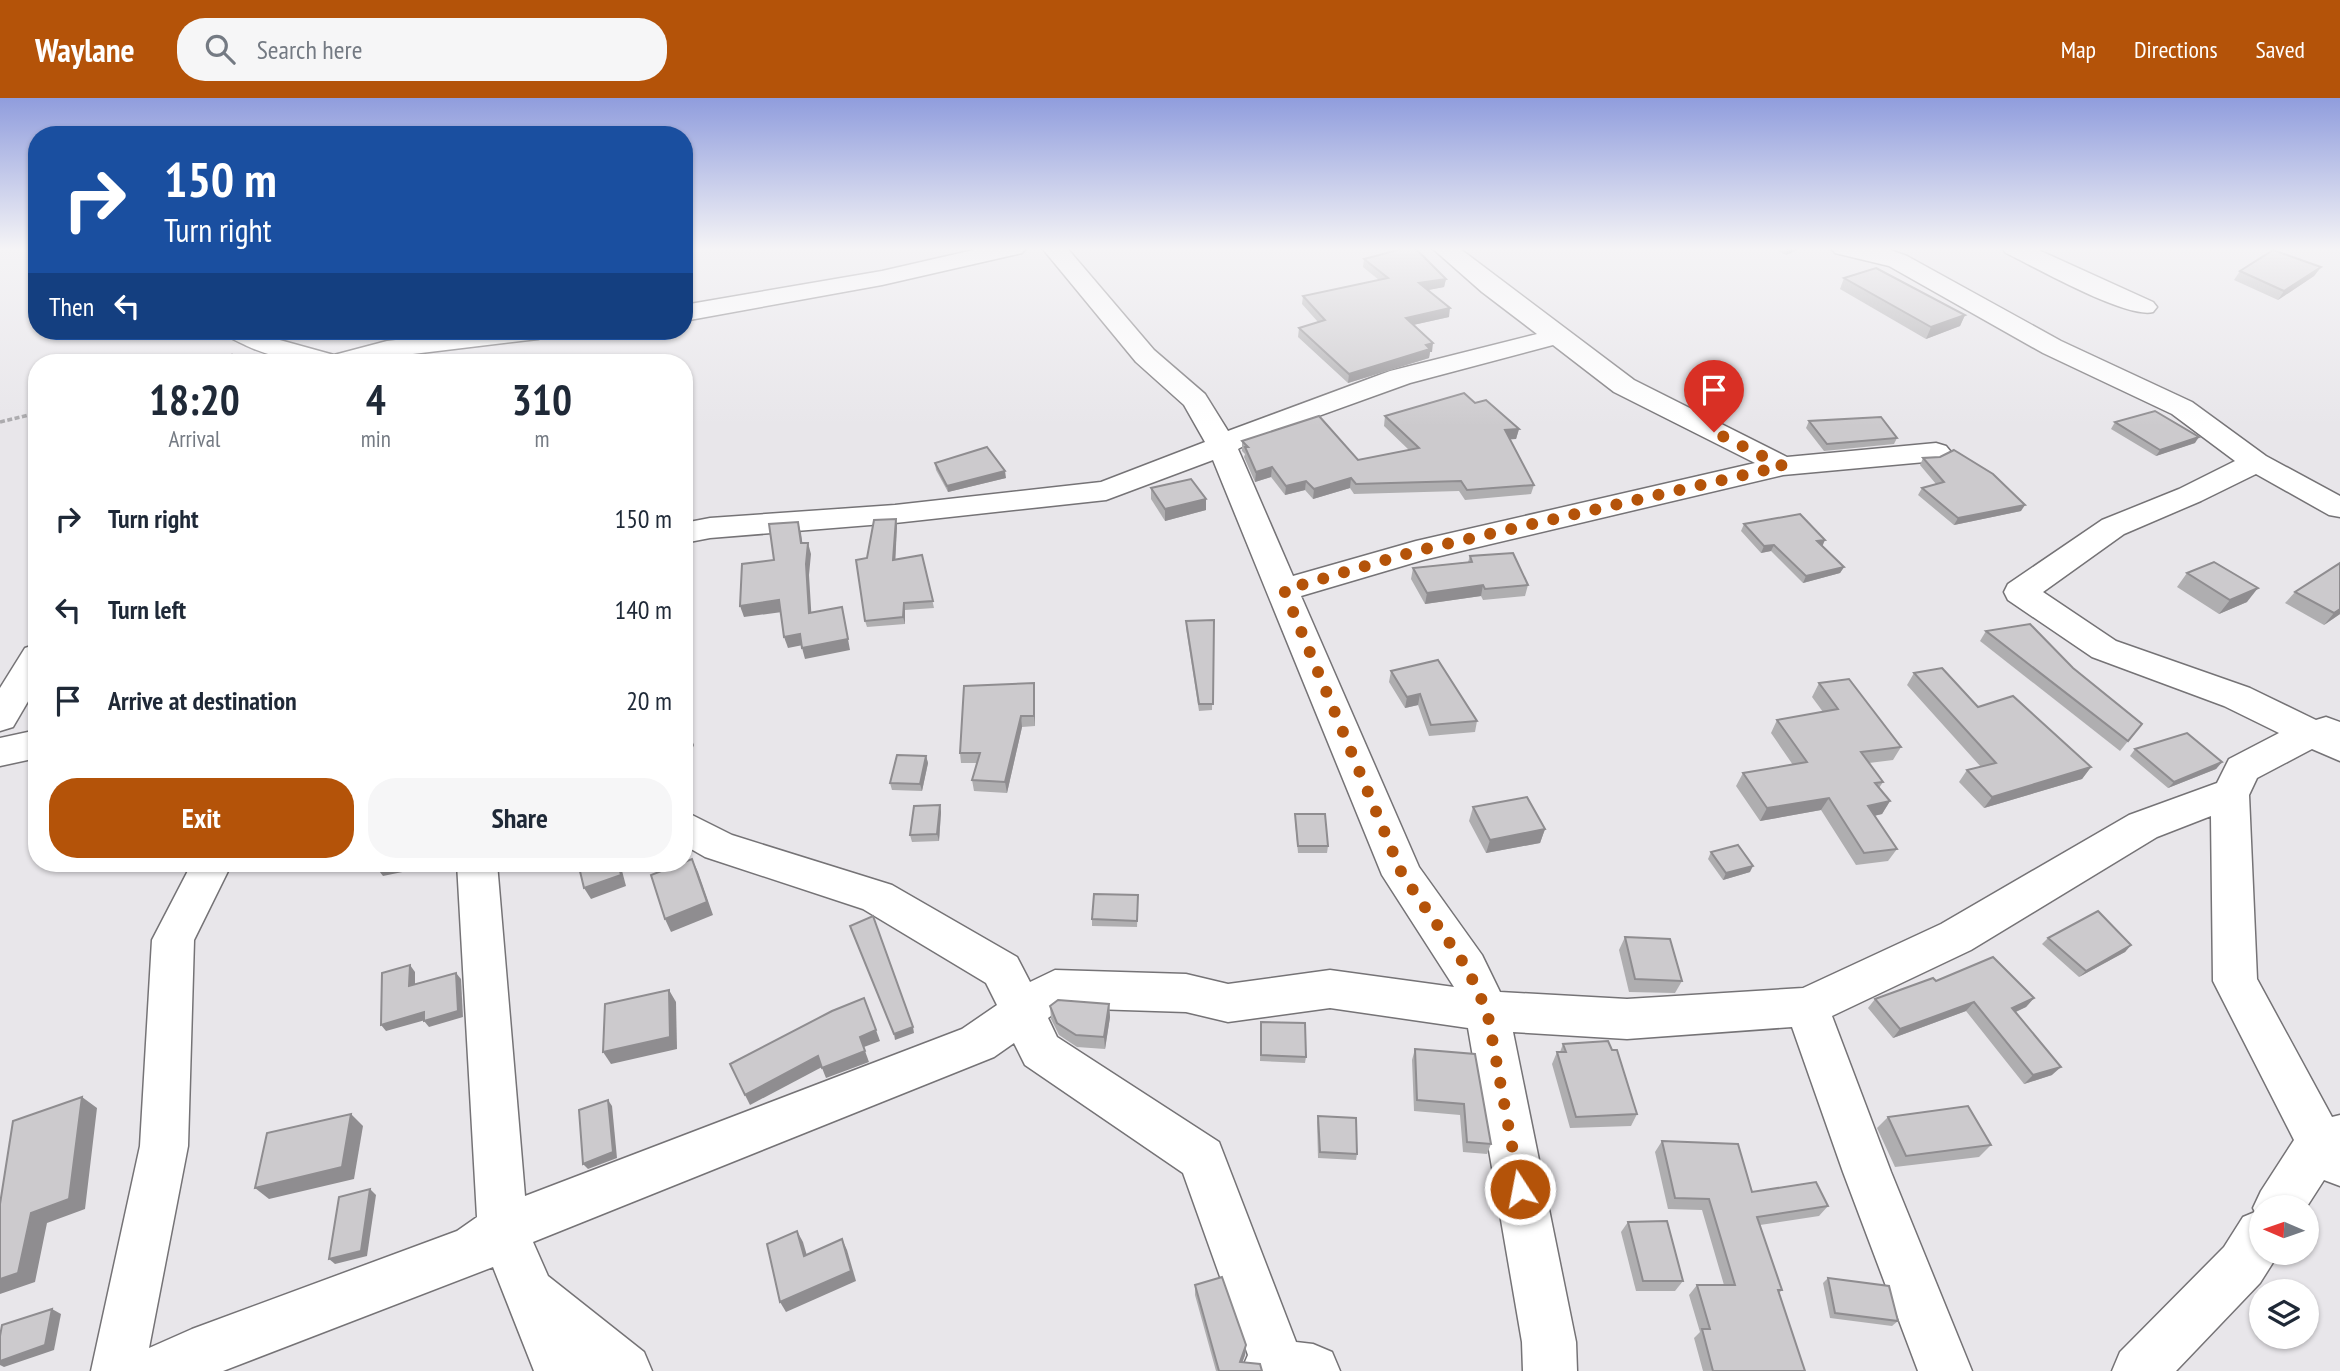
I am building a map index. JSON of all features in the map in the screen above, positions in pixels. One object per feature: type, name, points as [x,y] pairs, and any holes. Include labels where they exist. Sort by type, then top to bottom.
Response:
[{"type":"street","points":[[693,311],[716,307]]},
{"type":"street","points":[[1104,307],[1145,356],[1195,400],[1222,446],[1402,874],[1467,968],[1487,1011],[1549,1342],[1550,1371]]},
{"type":"street","points":[[1519,307],[1624,386],[1783,466]]},
{"type":"street","points":[[1982,307],[2053,347],[2182,408],[2256,462],[2340,508]]},
{"type":"street","points":[[693,531],[895,514],[1106,491],[1222,446],[1250,431],[1400,377],[1558,336]]},
{"type":"street","points":[[256,340],[300,354]]},
{"type":"street","points":[[367,354],[393,347],[456,340]]},
{"type":"street","points":[[1284,590],[1416,551],[1783,466],[1936,452]]},
{"type":"street","points":[[2256,462],[2190,495],[2113,527],[2021,592],[2104,649],[2237,697],[2330,735]]},
{"type":"street","points":[[0,718],[28,671]]},
{"type":"street","points":[[2290,1195],[2333,1147],[2235,981],[2230,795],[2242,769],[2330,735]]},
{"type":"street","points":[[0,752],[28,746]]},
{"type":"street","points":[[159,1371],[192,1356],[471,1251],[503,1229],[978,1043],[1055,989],[1186,993],[1228,1003],[1330,989],[1487,1011],[1627,1019],[1807,1007],[1956,937],[2143,826],[2230,795]]},
{"type":"street","points":[[693,831],[719,846],[877,897],[1002,970],[1041,1051],[1202,1158],[1285,1370]]},
{"type":"street","points":[[118,1371],[164,1146],[173,940],[207,872]]},
{"type":"street","points":[[478,872],[503,1229],[561,1371]]},
{"type":"street","points":[[1807,1007],[1867,1172],[1945,1371]]},
{"type":"street","points":[[2139,1371],[2242,1265],[2249,1254]]},
{"type":"street","points":[[529,1293],[625,1371]]},
{"type":"path","points":[[0,422],[28,415]]},
{"type":"building","points":[[1313,307],[1450,308],[1406,318],[1433,343],[1426,345],[1430,349],[1349,374],[1299,328],[1325,320]]},
{"type":"building","points":[[1896,307],[1951,307],[1965,315],[1931,327]]},
{"type":"building","points":[[1464,393],[1475,403],[1486,400],[1519,429],[1505,430],[1534,485],[1467,490],[1461,481],[1356,484],[1351,478],[1314,489],[1306,481],[1286,486],[1272,467],[1256,472],[1245,447],[1248,447],[1242,441],[1319,416],[1358,460],[1419,448],[1385,416]]},
{"type":"building","points":[[2155,411],[2199,437],[2160,450],[2115,422]]},
{"type":"building","points":[[1881,417],[1897,438],[1827,444],[1809,421]]},
{"type":"building","points":[[987,447],[1005,471],[947,486],[935,463]]},
{"type":"building","points":[[1954,450],[1993,474],[2025,505],[1958,518],[1922,488],[1944,482],[1923,458],[1940,457]]},
{"type":"building","points":[[1191,479],[1206,499],[1165,509],[1151,488]]},
{"type":"building","points":[[1800,514],[1825,540],[1817,541],[1844,567],[1806,576],[1774,545],[1764,546],[1744,524]]},
{"type":"building","points":[[896,519],[893,560],[922,555],[933,601],[904,603],[903,617],[865,621],[856,560],[867,558],[874,520]]},
{"type":"building","points":[[798,522],[801,543],[808,543],[806,564],[809,613],[842,607],[848,639],[802,648],[800,634],[784,637],[779,600],[740,606],[742,564],[774,560],[769,524]]},
{"type":"building","points":[[1513,553],[1528,585],[1485,589],[1483,585],[1427,593],[1413,568],[1472,562],[1470,556]]},
{"type":"building","points":[[2214,562],[2258,588],[2230,600],[2187,573]]},
{"type":"building","points":[[2340,563],[2340,609],[2334,613],[2295,592]]},
{"type":"building","points":[[1214,620],[1213,704],[1199,704],[1186,621]]},
{"type":"building","points":[[2030,624],[2073,668],[2142,724],[2128,741],[1986,631]]},
{"type":"building","points":[[1438,660],[1477,721],[1431,725],[1420,694],[1407,697],[1391,671]]},
{"type":"building","points":[[1942,668],[1978,707],[2013,696],[2091,767],[1992,797],[1967,770],[1996,763],[1914,673]]},
{"type":"building","points":[[1849,679],[1901,747],[1861,752],[1883,782],[1875,783],[1890,801],[1868,806],[1897,849],[1864,853],[1829,798],[1767,808],[1743,773],[1807,762],[1777,720],[1838,709],[1819,683]]},
{"type":"building","points":[[1034,683],[1034,716],[1021,716],[1005,782],[972,780],[980,753],[960,753],[964,686]]},
{"type":"building","points":[[2187,733],[2222,762],[2174,782],[2135,749]]},
{"type":"building","points":[[897,755],[926,756],[920,784],[890,783]]},
{"type":"building","points":[[1527,797],[1545,829],[1490,840],[1473,807]]},
{"type":"building","points":[[940,805],[937,834],[910,835],[914,806]]},
{"type":"building","points":[[1295,814],[1325,814],[1328,846],[1298,846]]},
{"type":"building","points":[[1738,845],[1753,866],[1726,873],[1711,852]]},
{"type":"building","points":[[693,862],[707,902],[665,919],[651,875],[659,872],[693,872]]},
{"type":"building","points":[[580,872],[620,872],[621,875],[584,888]]},
{"type":"building","points":[[1094,894],[1138,895],[1137,921],[1092,919]]},
{"type":"building","points":[[2098,911],[2131,945],[2086,971],[2048,938]]},
{"type":"building","points":[[873,916],[913,1027],[894,1034],[850,926]]},
{"type":"building","points":[[1625,937],[1670,939],[1682,981],[1635,979]]},
{"type":"building","points":[[1993,957],[2034,998],[2012,1008],[2061,1067],[2033,1075],[1974,1002],[1900,1029],[1875,999],[1933,978],[1936,981]]},
{"type":"building","points":[[410,965],[409,986],[456,973],[458,1011],[424,1021],[424,1012],[381,1025],[382,973]]},
{"type":"building","points":[[669,990],[670,1037],[603,1052],[605,1004]]},
{"type":"building","points":[[864,998],[876,1030],[860,1037],[865,1051],[822,1068],[818,1056],[745,1095],[730,1064],[832,1011]]},
{"type":"building","points":[[1058,1000],[1109,1004],[1104,1037],[1076,1035],[1057,1023],[1050,1006]]},
{"type":"building","points":[[1261,1022],[1305,1023],[1306,1057],[1261,1055]]},
{"type":"building","points":[[1608,1041],[1612,1050],[1617,1050],[1637,1114],[1576,1117],[1557,1052],[1566,1052],[1563,1044]]},
{"type":"building","points":[[1415,1049],[1475,1054],[1491,1144],[1467,1142],[1464,1104],[1417,1100]]},
{"type":"building","points":[[82,1097],[69,1199],[31,1213],[18,1273],[0,1279],[0,1204],[13,1121]]},
{"type":"building","points":[[608,1100],[613,1152],[583,1164],[579,1110]]},
{"type":"building","points":[[1968,1106],[1991,1145],[1906,1156],[1888,1117]]},
{"type":"building","points":[[351,1114],[342,1167],[255,1188],[267,1133]]},
{"type":"building","points":[[1318,1116],[1356,1118],[1357,1154],[1320,1152]]},
{"type":"building","points":[[1662,1141],[1738,1144],[1752,1192],[1816,1182],[1828,1206],[1757,1217],[1782,1290],[1778,1290],[1805,1371],[1713,1371],[1702,1329],[1710,1329],[1697,1285],[1735,1285],[1709,1199],[1675,1198]]},
{"type":"building","points":[[370,1189],[361,1251],[329,1259],[339,1197]]},
{"type":"building","points":[[1667,1221],[1683,1281],[1643,1281],[1628,1222]]},
{"type":"building","points":[[797,1231],[804,1256],[842,1239],[851,1271],[780,1302],[767,1244]]},
{"type":"building","points":[[1222,1277],[1246,1345],[1240,1362],[1260,1364],[1262,1371],[1219,1371],[1195,1285]]},
{"type":"building","points":[[1828,1278],[1889,1286],[1898,1321],[1835,1313]]},
{"type":"building","points":[[52,1309],[45,1345],[0,1361],[2,1325]]},
{"type":"route","points":[[1520,1189],[1487,1011],[1467,968],[1402,874],[1284,590],[1416,551],[1783,466],[1714,432]]}]
